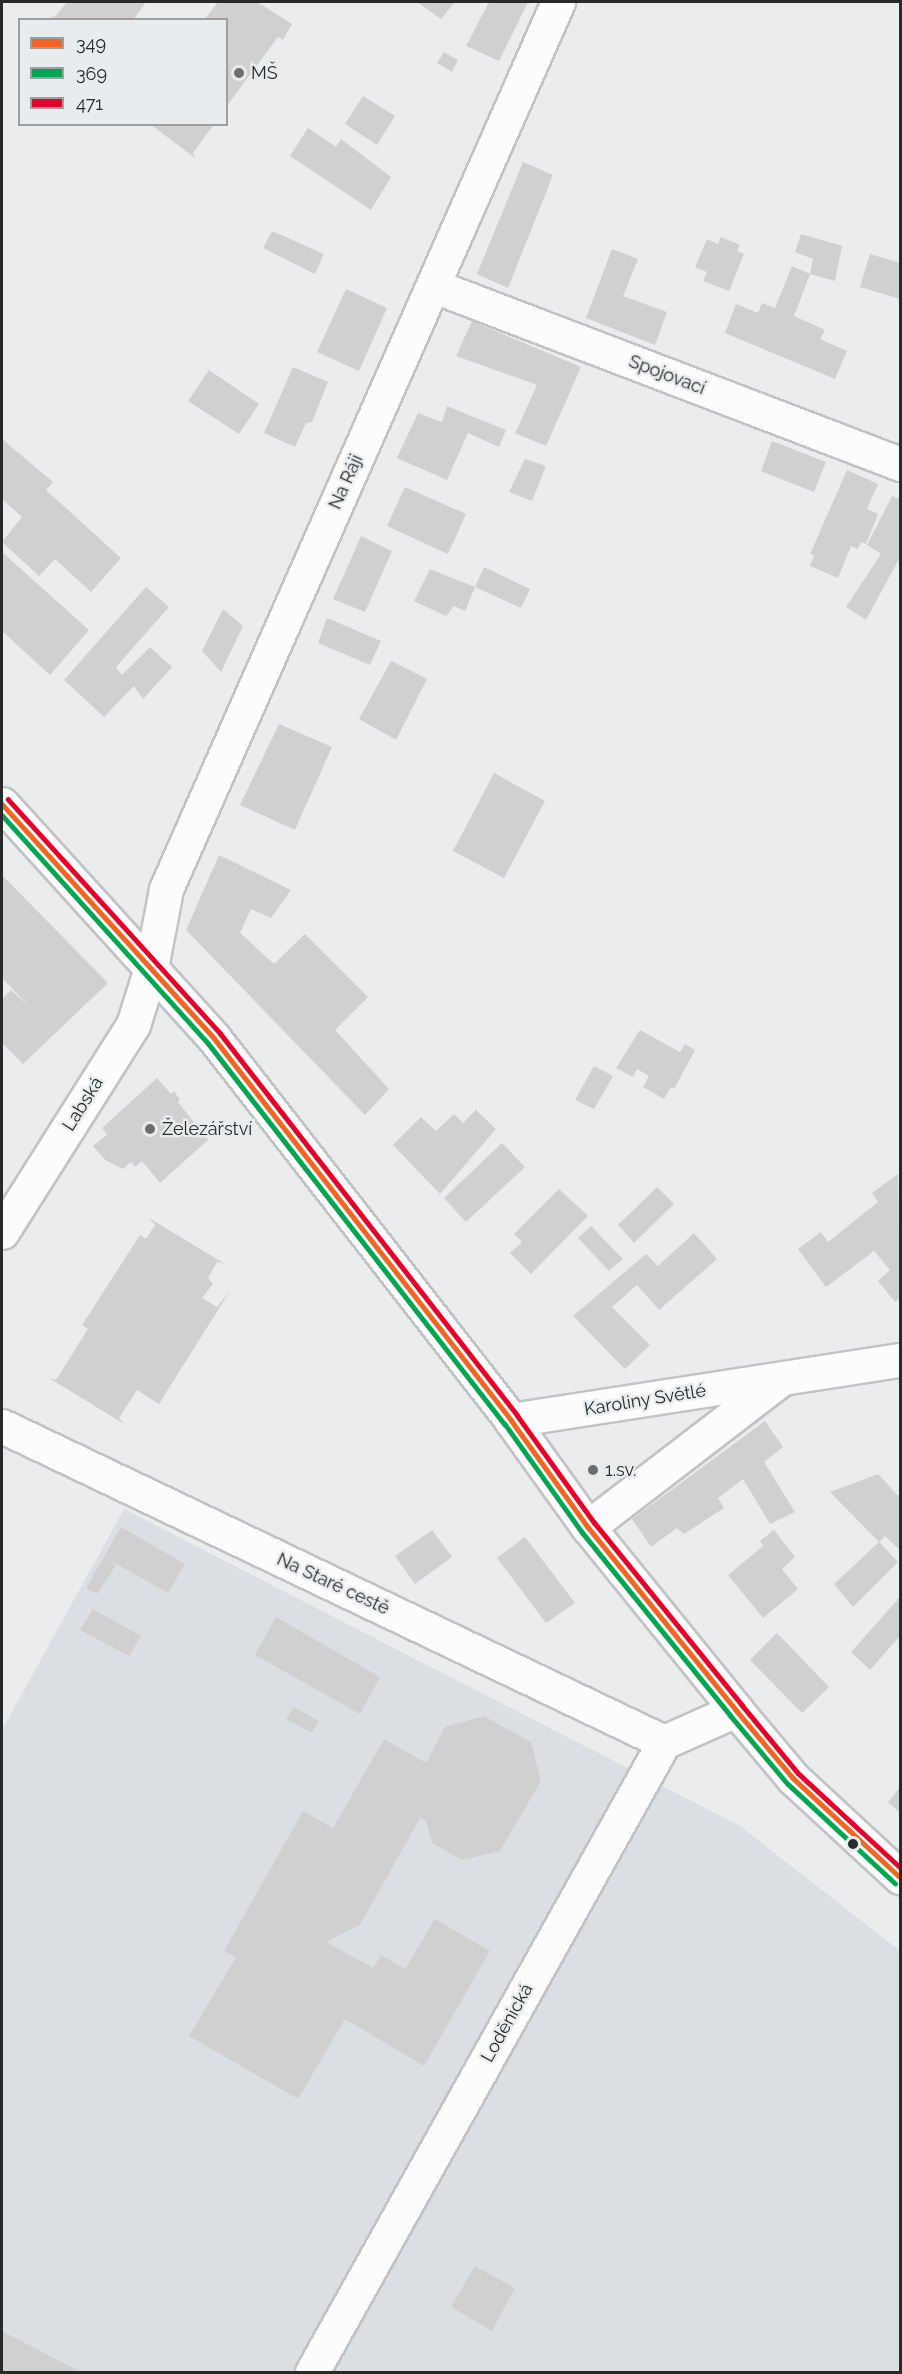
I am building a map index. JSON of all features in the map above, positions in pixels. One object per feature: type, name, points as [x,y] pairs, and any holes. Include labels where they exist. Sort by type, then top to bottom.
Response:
[{"type":"street","name":"Na Ráji","points":[[151,968],[166,889],[558,2]]},
{"type":"street","name":"Spojovací","points":[[434,286],[900,464]]},
{"type":"street","points":[[2,804],[214,1038],[511,1420],[588,1527],[736,1710],[793,1778],[900,1877]]},
{"type":"street","name":"Labská","points":[[2,1233],[133,1025],[151,968]]},
{"type":"street","name":"Karoliny Světlé","points":[[511,1420],[900,1360]]},
{"type":"street","name":"Karoliny Světlé","points":[[588,1527],[780,1380]]},
{"type":"street","name":"Na Staré cestě","points":[[2,1426],[664,1742]]},
{"type":"street","points":[[664,1742],[736,1710]]},
{"type":"street","name":"Loděnická","points":[[312,2373],[664,1742]]},
{"type":"shaded area","points":[[124,1509],[740,1826],[900,1951],[900,2372],[2,2372],[2,1730]]},
{"type":"building","points":[[67,2],[146,2],[134,18],[52,18],[50,16],[55,17]]},
{"type":"building","name":"MŠ","points":[[218,2],[257,2],[292,24],[283,40],[278,37],[228,104],[228,18],[206,18]]},
{"type":"building","points":[[417,2],[455,2],[441,19]]},
{"type":"building","points":[[489,2],[528,2],[499,61],[466,46]]},
{"type":"building","points":[[444,52],[458,60],[452,72],[437,63]]},
{"type":"building","points":[[363,96],[395,116],[377,145],[345,124]]},
{"type":"building","points":[[153,126],[213,126],[193,153],[195,158]]},
{"type":"building","points":[[308,128],[336,147],[341,139],[391,177],[371,210],[290,156]]},
{"type":"building","points":[[523,162],[553,175],[508,288],[477,274]]},
{"type":"building","points":[[272,231],[324,254],[315,274],[263,248]]},
{"type":"building","points":[[801,234],[842,246],[835,281],[810,274],[813,259],[795,252]]},
{"type":"building","points":[[721,237],[740,245],[737,251],[744,254],[729,291],[703,281],[707,272],[695,267],[707,239],[718,244]]},
{"type":"building","points":[[612,249],[638,259],[623,296],[667,312],[655,345],[586,318]]},
{"type":"building","points":[[870,254],[900,263],[900,299],[860,287]]},
{"type":"building","points":[[792,266],[810,274],[794,316],[825,330],[820,339],[847,351],[835,379],[725,333],[736,304],[758,313],[762,303],[775,308]]},
{"type":"building","points":[[346,289],[387,308],[359,371],[317,352]]},
{"type":"building","points":[[472,321],[581,367],[546,446],[515,433],[537,385],[456,356]]},
{"type":"building","points":[[293,367],[328,382],[312,422],[306,423],[295,447],[264,433]]},
{"type":"building","points":[[209,370],[259,404],[239,434],[188,401]]},
{"type":"building","points":[[447,406],[506,430],[499,447],[468,433],[447,480],[397,458],[418,413],[442,422]]},
{"type":"building","points":[[2,439],[53,482],[46,490],[121,558],[91,592],[55,559],[39,576],[2,542],[22,517],[2,499]]},
{"type":"building","points":[[772,441],[826,462],[814,492],[761,471]]},
{"type":"building","points":[[525,459],[546,466],[532,501],[509,492]]},
{"type":"building","points":[[847,470],[878,484],[867,509],[878,514],[866,544],[861,542],[858,549],[851,546],[838,578],[810,566],[814,555],[810,554]]},
{"type":"building","points":[[405,487],[466,514],[448,554],[387,526]]},
{"type":"building","points":[[892,496],[900,499],[900,557],[866,620],[846,607],[881,554],[867,545]]},
{"type":"building","points":[[361,536],[392,551],[365,612],[333,599]]},
{"type":"building","points":[[2,552],[89,630],[50,675],[2,631]]},
{"type":"building","points":[[484,567],[530,589],[521,608],[475,587]]},
{"type":"building","points":[[430,569],[475,587],[465,611],[454,606],[446,616],[414,601]]},
{"type":"building","points":[[146,587],[169,607],[116,667],[122,675],[150,647],[172,667],[143,699],[134,686],[104,717],[64,680]]},
{"type":"building","points":[[223,609],[243,626],[221,672],[202,651]]},
{"type":"building","points":[[327,618],[381,641],[370,665],[318,643]]},
{"type":"building","points":[[391,661],[427,679],[396,740],[359,719]]},
{"type":"building","points":[[279,724],[332,747],[295,830],[240,805]]},
{"type":"building","points":[[494,773],[545,801],[504,878],[453,851]]},
{"type":"building","points":[[219,855],[291,890],[271,918],[251,909],[240,933],[274,964],[305,934],[368,997],[335,1030],[389,1089],[365,1115],[186,930]]},
{"type":"building","points":[[2,875],[108,983],[23,1064],[2,1043],[2,999],[11,990],[31,1008],[2,978]]},
{"type":"building","points":[[640,1030],[680,1052],[685,1044],[695,1050],[674,1089],[671,1087],[664,1099],[643,1087],[649,1076],[637,1069],[633,1077],[616,1068]]},
{"type":"building","points":[[594,1066],[613,1076],[594,1109],[575,1100]]},
{"type":"building","points":[[157,1078],[171,1094],[174,1091],[180,1100],[178,1102],[208,1140],[160,1183],[142,1161],[135,1167],[131,1162],[123,1169],[105,1160],[93,1146],[107,1135],[102,1128]]},
{"type":"building","points":[[476,1110],[496,1129],[440,1194],[393,1145],[421,1117],[436,1131],[454,1114],[463,1123]]},
{"type":"building","points":[[502,1143],[525,1167],[466,1222],[444,1198]]},
{"type":"building","points":[[898,1174],[900,1298],[895,1302],[878,1281],[890,1270],[874,1251],[826,1287],[798,1249],[821,1232],[828,1242],[878,1202],[872,1193]]},
{"type":"building","points":[[657,1187],[674,1204],[634,1243],[618,1225]]},
{"type":"building","points":[[559,1189],[588,1216],[531,1274],[510,1253],[522,1242],[514,1234]]},
{"type":"building","points":[[149,1218],[225,1264],[217,1262],[208,1278],[213,1284],[202,1298],[217,1307],[230,1291],[159,1404],[137,1390],[119,1418],[124,1424],[49,1378],[56,1380],[88,1329],[82,1325],[140,1235],[146,1239],[155,1225]]},
{"type":"building","points":[[591,1226],[623,1259],[609,1271],[578,1238]]},
{"type":"building","points":[[694,1233],[717,1259],[659,1310],[637,1285],[612,1307],[650,1345],[625,1369],[573,1316],[646,1254],[658,1266]]},
{"type":"building","points":[[765,1421],[783,1447],[764,1462],[795,1512],[770,1524],[743,1479],[718,1498],[724,1508],[684,1534],[677,1528],[651,1547],[632,1519]]},
{"type":"building","points":[[878,1474],[900,1498],[900,1550],[885,1536],[879,1542],[830,1492]]},
{"type":"building","points":[[121,1527],[185,1564],[168,1593],[104,1557]]},
{"type":"building","points":[[432,1530],[452,1557],[415,1584],[395,1556]]},
{"type":"building","points":[[774,1530],[795,1557],[782,1569],[798,1589],[763,1618],[728,1575],[763,1546],[760,1541]]},
{"type":"building","points":[[525,1537],[575,1603],[546,1623],[497,1558]]},
{"type":"building","points":[[879,1542],[898,1562],[853,1607],[834,1584]]},
{"type":"building","points":[[104,1557],[116,1565],[97,1594],[86,1588]]},
{"type":"building","points":[[900,1597],[900,1636],[870,1670],[851,1652]]},
{"type":"building","points":[[93,1609],[141,1636],[129,1656],[80,1630]]},
{"type":"building","points":[[276,1617],[380,1677],[360,1714],[255,1655]]},
{"type":"building","points":[[777,1633],[829,1687],[802,1713],[750,1660]]},
{"type":"building","points":[[294,1707],[319,1721],[312,1733],[286,1719]]},
{"type":"building","points":[[484,1716],[531,1742],[541,1781],[500,1851],[462,1860],[432,1843],[426,1821],[420,1818],[360,1925],[326,1942],[373,1968],[381,1955],[405,1969],[435,1919],[490,1951],[424,2066],[345,2019],[298,2099],[189,2036],[236,1957],[224,1951],[303,1811],[333,1828],[384,1739],[426,1763],[445,1727]]},
{"type":"building","points":[[900,1787],[900,1813],[888,1802]]},
{"type":"building","points":[[475,2266],[515,2288],[492,2331],[451,2307]]},
{"type":"building","points":[[2,2331],[81,2372],[2,2372]]},
{"type":"transit line","name":"471","points":[[8,799],[220,1033],[517,1415],[594,1522],[798,1773],[900,1867]]},
{"type":"transit line","name":"349","points":[[2,804],[214,1038],[511,1420],[588,1527],[736,1710],[793,1778],[900,1877]]},
{"type":"transit line","name":"369","points":[[2,815],[208,1043],[505,1424],[582,1532],[730,1715],[788,1784],[895,1883]]},
{"type":"place","name":"MŠ","points":[[239,73]]},
{"type":"place","name":"Železářství","points":[[150,1129]]},
{"type":"place","name":"1.sv.","points":[[593,1470]]}]
